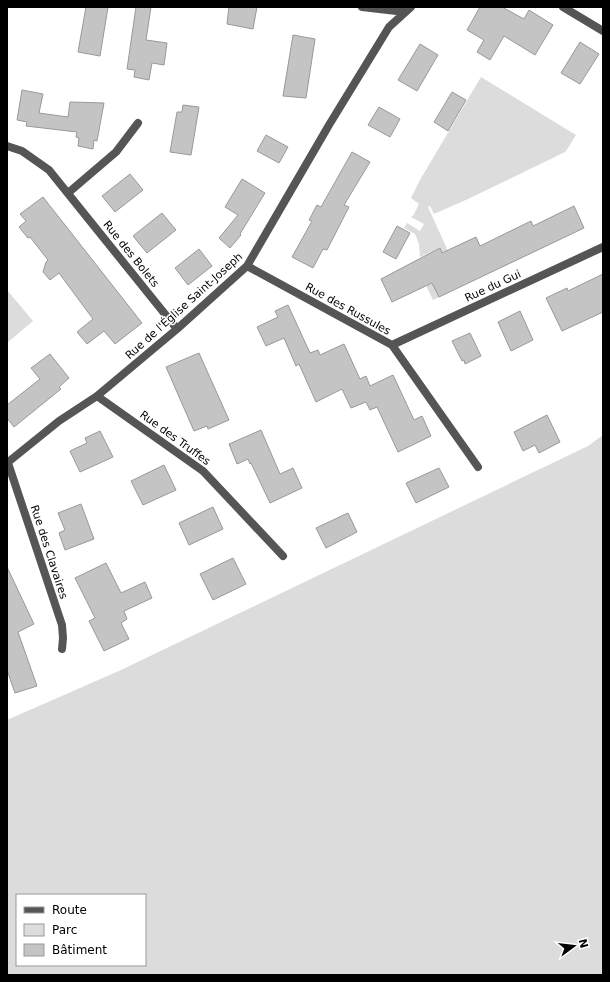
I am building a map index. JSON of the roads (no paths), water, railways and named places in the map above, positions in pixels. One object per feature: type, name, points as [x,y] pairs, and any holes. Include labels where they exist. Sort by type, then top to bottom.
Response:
[{"type":"street","points":[[362,7],[408,10]]},
{"type":"street","points":[[563,7],[603,31]]},
{"type":"street","name":"Rue de l'Église Saint-Joseph","points":[[7,463],[59,421],[97,396],[177,329],[248,266],[329,125],[389,27],[408,10]]},
{"type":"street","points":[[68,193],[116,152],[138,123]]},
{"type":"street","name":"Rue des Bolets","points":[[7,146],[22,151],[49,170],[177,329]]},
{"type":"street","name":"Rue du Gui","points":[[392,345],[603,247]]},
{"type":"street","name":"Rue des Russules","points":[[248,266],[392,345],[478,467]]},
{"type":"street","name":"Rue des Truffes","points":[[97,396],[203,471],[283,556]]},
{"type":"street","name":"Rue des Clavaires","points":[[7,463],[62,625],[62,650]]}]
